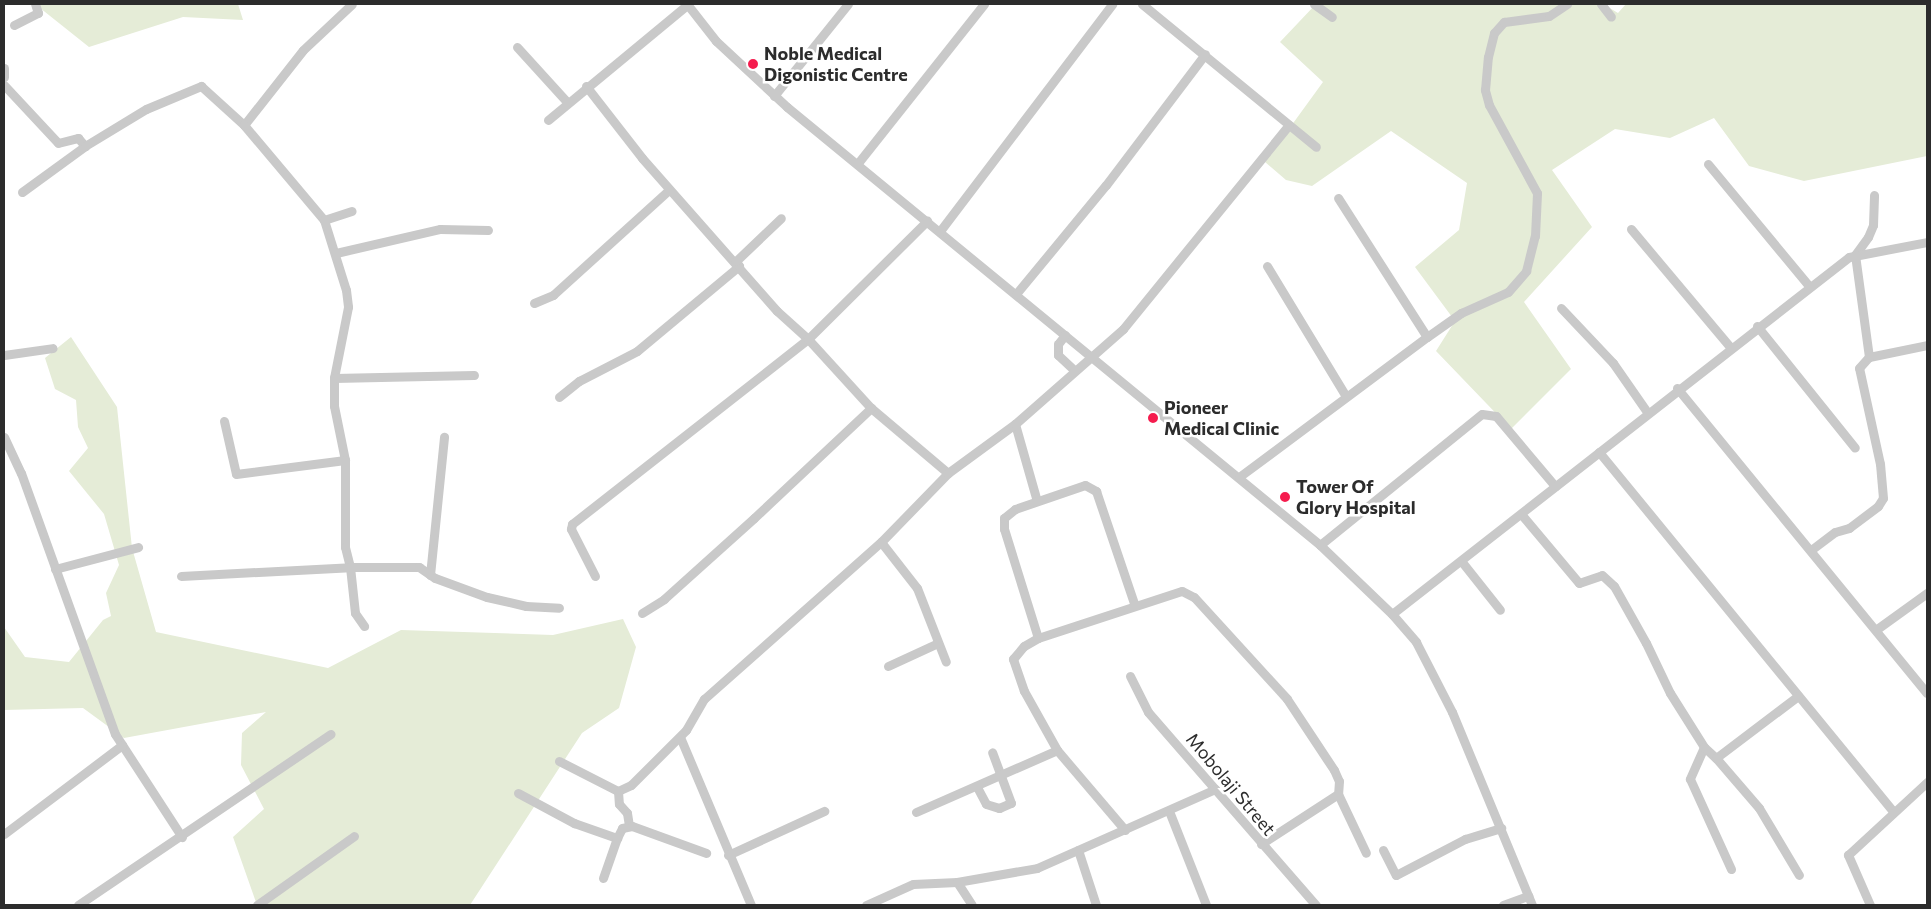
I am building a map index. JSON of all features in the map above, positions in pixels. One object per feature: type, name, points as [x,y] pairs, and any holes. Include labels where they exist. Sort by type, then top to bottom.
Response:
[{"type":"street","points":[[14,25],[38,13],[35,4]]},
{"type":"street","points":[[244,125],[303,50],[352,4]]},
{"type":"street","points":[[548,120],[586,86],[638,48],[687,4],[716,41],[774,96],[1239,477],[1320,545],[1392,614],[1416,642],[1428,663],[1501,828],[1532,905]]},
{"type":"street","points":[[774,96],[848,4]]},
{"type":"street","points":[[858,163],[984,4]]},
{"type":"street","points":[[940,231],[1112,4]]},
{"type":"street","points":[[1142,4],[1205,54],[1316,148]]},
{"type":"street","points":[[1314,4],[1332,17]]},
{"type":"street","points":[[1239,477],[1300,433],[1345,395],[1461,313],[1508,292],[1526,270],[1535,236],[1537,193],[1489,105],[1485,90],[1488,57],[1494,33],[1504,22],[1549,16],[1567,4]]},
{"type":"street","points":[[1601,4],[1611,17]]},
{"type":"street","points":[[517,47],[567,102]]},
{"type":"street","points":[[1016,294],[1106,185],[1205,54]]},
{"type":"street","points":[[4,68],[4,77]]},
{"type":"street","points":[[4,85],[58,143],[78,138],[85,146]]},
{"type":"street","points":[[22,192],[85,146],[146,109],[195,86],[206,88],[244,125],[324,220],[336,253],[348,307],[334,378],[334,406],[345,460],[345,547],[350,566],[355,613],[364,626]]},
{"type":"street","points":[[586,86],[669,190],[739,266],[777,311],[808,339],[871,408],[948,473]]},
{"type":"street","points":[[618,792],[631,785],[680,737],[704,699],[881,542],[948,473],[1015,424],[1123,330],[1289,124]]},
{"type":"street","points":[[1708,164],[1809,286]]},
{"type":"street","points":[[534,303],[553,295],[669,190]]},
{"type":"street","points":[[1392,614],[1462,562],[1677,388],[1809,286],[1855,255],[1868,237],[1873,224],[1874,195]]},
{"type":"street","points":[[1338,198],[1427,337]]},
{"type":"street","points":[[324,220],[352,211]]},
{"type":"street","points":[[739,266],[736,261],[781,218]]},
{"type":"street","points":[[595,576],[571,529],[572,524],[808,339],[926,221]]},
{"type":"street","points":[[336,253],[440,229],[488,230]]},
{"type":"street","points":[[1631,229],[1730,347]]},
{"type":"street","points":[[1855,255],[1927,242]]},
{"type":"street","points":[[1855,255],[1869,357]]},
{"type":"street","points":[[559,397],[579,381],[637,352],[739,266]]},
{"type":"street","points":[[1267,266],[1345,395]]},
{"type":"street","points":[[1561,308],[1613,363],[1647,412]]},
{"type":"street","points":[[1757,326],[1855,448]]},
{"type":"street","points":[[1066,335],[1058,344],[1058,355],[1075,371]]},
{"type":"street","points":[[1811,550],[1835,532],[1849,528],[1878,506],[1883,498],[1880,464],[1859,368],[1869,357],[1927,345]]},
{"type":"street","points":[[4,355],[53,348]]},
{"type":"street","points":[[334,378],[474,375]]},
{"type":"street","points":[[1677,388],[1877,629],[1927,693]]},
{"type":"street","points":[[642,613],[664,599],[754,518],[871,408]]},
{"type":"street","points":[[1320,545],[1482,414],[1496,416],[1555,486]]},
{"type":"street","points":[[224,421],[236,474],[345,460]]},
{"type":"street","points":[[1015,424],[1037,501]]},
{"type":"street","points":[[430,575],[444,436]]},
{"type":"street","points":[[4,437],[21,473],[115,734],[182,837]]},
{"type":"street","points":[[1599,452],[1893,811]]},
{"type":"street","points":[[1038,638],[1002,524],[1006,513],[1085,485],[1094,488],[1135,606]]},
{"type":"street","points":[[1521,514],[1580,583],[1602,575],[1607,578],[1646,643],[1670,693],[1704,747],[1760,808],[1799,875]]},
{"type":"street","points":[[881,542],[917,588],[946,662]]},
{"type":"street","points":[[55,569],[138,547]]},
{"type":"street","points":[[1462,562],[1500,610]]},
{"type":"street","points":[[181,576],[350,566],[419,566],[430,575],[487,597],[526,606],[559,608]]},
{"type":"street","points":[[1124,830],[1058,750],[1024,691],[1013,662],[1016,653],[1038,638],[1182,591],[1194,597],[1287,699],[1334,770],[1338,781],[1338,794],[1366,853]]},
{"type":"street","points":[[1877,629],[1927,592]]},
{"type":"street","points":[[888,666],[938,643]]},
{"type":"street","name":"Mobolaji Street","points":[[1130,676],[1148,712],[1260,844],[1316,905]]},
{"type":"street","points":[[1716,758],[1798,696]]},
{"type":"street","points":[[78,905],[182,837],[331,734]]},
{"type":"street","points":[[680,737],[728,855],[751,905]]},
{"type":"street","points":[[4,834],[122,745]]},
{"type":"street","points":[[1704,747],[1690,779],[1731,869]]},
{"type":"street","points":[[916,812],[1058,750]]},
{"type":"street","points":[[977,787],[986,804],[999,808],[1012,803],[992,752]]},
{"type":"street","points":[[559,761],[618,792]]},
{"type":"street","points":[[1870,905],[1848,855],[1893,811],[1926,786]]},
{"type":"street","points":[[866,905],[913,884],[957,882],[1037,868],[1215,789]]},
{"type":"street","points":[[618,792],[619,804],[627,813],[629,826]]},
{"type":"street","points":[[518,793],[574,823],[617,838]]},
{"type":"street","points":[[1260,844],[1338,794]]},
{"type":"street","points":[[728,855],[824,811]]},
{"type":"street","points":[[1169,811],[1206,905]]},
{"type":"street","points":[[603,878],[622,828],[629,826],[706,853]]},
{"type":"street","points":[[1383,850],[1396,875],[1458,842],[1501,828]]},
{"type":"street","points":[[257,905],[354,836]]},
{"type":"street","points":[[1078,850],[1096,905]]},
{"type":"street","points":[[957,882],[972,905]]},
{"type":"street","points":[[1502,905],[1528,896]]},
{"type":"green space","points":[[35,4],[238,4],[243,20],[183,17],[89,47]]},
{"type":"green space","points":[[1316,4],[1603,4],[1618,13],[1626,4],[1927,4],[1927,156],[1804,181],[1749,166],[1714,118],[1670,138],[1615,129],[1552,170],[1592,227],[1524,302],[1571,369],[1511,429],[1436,351],[1455,321],[1415,267],[1459,230],[1467,183],[1391,131],[1312,186],[1286,180],[1265,162],[1323,82],[1280,42]]},
{"type":"green space","points":[[71,337],[117,407],[132,548],[156,632],[328,668],[401,630],[553,635],[623,619],[636,647],[619,708],[582,733],[470,905],[257,905],[233,837],[264,809],[241,765],[242,733],[266,712],[124,738],[83,708],[4,710],[4,627],[25,657],[69,662],[103,620],[111,616],[106,593],[119,565],[104,514],[69,471],[88,448],[78,427],[76,400],[55,389],[45,358]]},
{"type":"place","name":"Noble Medical Digonistic Centre","points":[[753,64]]},
{"type":"place","name":"Pioneer Medical Clinic","points":[[1153,418]]},
{"type":"place","name":"Tower Of Glory Hospital","points":[[1285,497]]}]
